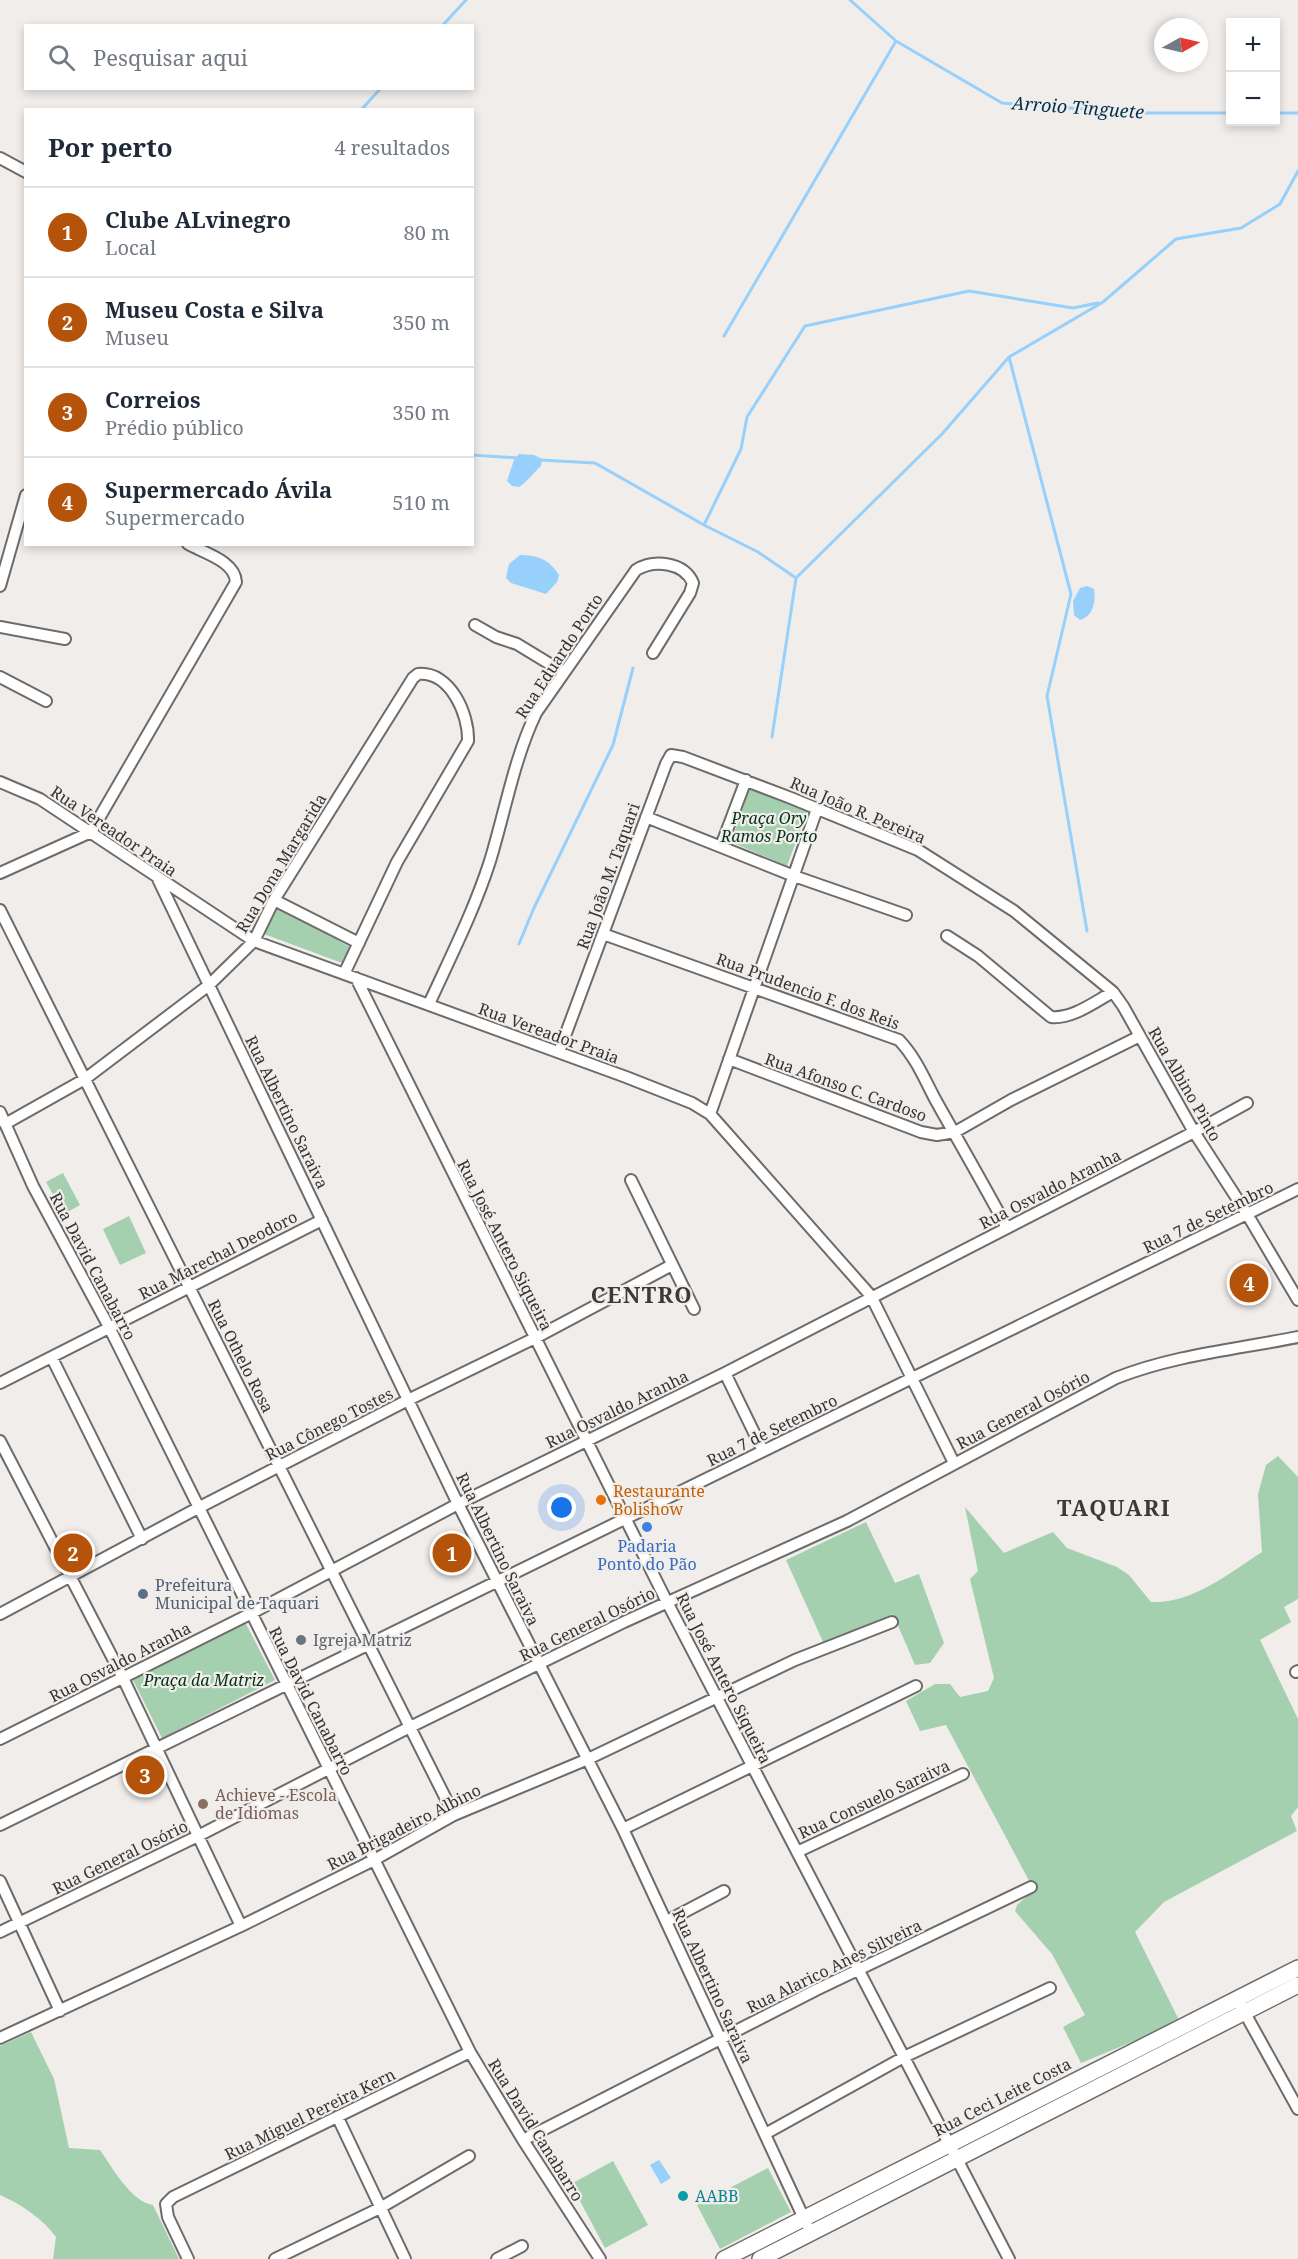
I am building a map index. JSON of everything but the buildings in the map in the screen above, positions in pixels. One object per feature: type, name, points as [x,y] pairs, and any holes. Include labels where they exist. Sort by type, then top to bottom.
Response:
[{"type":"street","points":[[0,158],[24,171]]},
{"type":"street","points":[[0,586],[24,502]]},
{"type":"street","points":[[0,873],[91,832],[236,582],[235,573],[230,566],[192,546]]},
{"type":"street","name":"Rua Eduardo Porto","points":[[429,1004],[489,865],[525,737],[536,713],[636,570],[652,563],[675,567],[688,574],[693,583],[690,593],[652,653]]},
{"type":"street","points":[[475,625],[496,637],[517,644],[563,672]]},
{"type":"street","points":[[0,627],[65,639]]},
{"type":"street","name":"Rua Dona Margarida","points":[[5,1124],[85,1079],[209,985],[254,941],[274,900],[413,678],[418,674],[430,675],[448,686],[465,713],[468,741],[397,862],[359,943]]},
{"type":"street","points":[[0,677],[46,700]]},
{"type":"street","name":"Rua João M. Taquari","points":[[559,1052],[669,757],[673,755],[683,757],[716,770]]},
{"type":"street","name":"Rua João R. Pereira","points":[[716,770],[918,850],[1014,911]]},
{"type":"street","points":[[721,846],[746,780]]},
{"type":"street","name":"Rua Vereador Praia","points":[[0,782],[40,799],[254,941],[559,1052],[682,1100],[710,1114],[871,1296],[954,1463]]},
{"type":"street","points":[[710,1114],[817,809]]},
{"type":"street","points":[[646,818],[794,876],[906,915]]},
{"type":"street","name":"Rua Albertino Saraiva","points":[[158,879],[458,1504],[623,1829],[811,2233]]},
{"type":"street","points":[[274,900],[359,943],[344,974]]},
{"type":"street","name":"Rua Othelo Rosa","points":[[0,910],[454,1815]]},
{"type":"street","name":"Rua Albino Pinto","points":[[1014,911],[1113,992],[1194,1132],[1247,1214],[1298,1300]]},
{"type":"street","name":"Rua Prudencio F. dos Reis","points":[[603,934],[899,1040],[910,1051],[924,1074],[1007,1228]]},
{"type":"street","points":[[948,936],[978,956],[1051,1017],[1063,1017],[1074,1013],[1113,992]]},
{"type":"street","name":"Rua José Antero Siqueira","points":[[356,978],[667,1602],[1009,2259]]},
{"type":"street","points":[[955,1132],[1011,1100],[1140,1036]]},
{"type":"street","name":"Rua Afonso C. Cardoso","points":[[729,1059],[921,1132],[937,1135],[955,1132]]},
{"type":"street","name":"Rua Osvaldo Aranha","points":[[0,1739],[250,1614],[458,1504],[725,1373],[1194,1132],[1246,1103]]},
{"type":"street","name":"Rua David Canabarro","points":[[0,1112],[33,1185],[109,1327],[470,2052],[523,2140],[600,2259]]},
{"type":"street","points":[[631,1180],[694,1309]]},
{"type":"street","name":"Rua 7 de Setembro","points":[[0,1825],[1298,1189]]},
{"type":"street","name":"Rua Marechal Deodoro","points":[[0,1383],[322,1220]]},
{"type":"street","name":"Rua Cônego Tostes","points":[[1,1611],[408,1400],[536,1338],[672,1265]]},
{"type":"street","name":"Rua General Osório","points":[[0,1932],[198,1836],[539,1664],[667,1602],[848,1521],[1116,1378],[1138,1369],[1298,1337]]},
{"type":"street","points":[[52,1358],[142,1539]]},
{"type":"street","points":[[725,1373],[763,1451]]},
{"type":"street","points":[[0,1441],[123,1678],[241,1926]]},
{"type":"street","name":"Rua Brigadeiro Albino","points":[[0,2038],[241,1926],[374,1860],[454,1815],[588,1759],[795,1660],[892,1622]]},
{"type":"street","points":[[623,1829],[752,1764],[916,1686]]},
{"type":"street","name":"Rua Consuelo Saraiva","points":[[797,1852],[963,1774]]},
{"type":"street","points":[[0,1881],[60,2011]]},
{"type":"street","name":"Rua Alarico Anes Silveira","points":[[523,2140],[859,1970],[1031,1887]]},
{"type":"street","points":[[667,1921],[724,1891]]},
{"type":"street","name":"Rua Ceci Leite Costa","points":[[760,2259],[1038,2116],[1241,2005],[1298,1968]]},
{"type":"street","name":"Rua Ceci Leite Costa","points":[[724,2259],[1032,2102],[1241,2005],[1298,1985]]},
{"type":"street","points":[[765,2134],[904,2057],[1050,1988]]},
{"type":"street","points":[[1241,2005],[1298,2109]]},
{"type":"street","name":"Rua Miguel Pereira Kern","points":[[188,2259],[168,2217],[166,2204],[174,2197],[470,2052]]},
{"type":"street","points":[[1032,2102],[1038,2116]]},
{"type":"street","points":[[338,2118],[405,2259]]},
{"type":"street","points":[[275,2259],[380,2208],[469,2156]]},
{"type":"street","points":[[497,2259],[522,2246]]},
{"type":"green space","name":"Praça Ory Ramos Porto","points":[[750,788],[807,812],[787,866],[731,842]]},
{"type":"green space","points":[[278,907],[350,947],[342,963],[264,934]]},
{"type":"green space","points":[[63,1173],[80,1205],[64,1214],[46,1182]]},
{"type":"green space","points":[[129,1216],[146,1253],[120,1265],[103,1229]]},
{"type":"green space","points":[[1278,1456],[1298,1477],[1298,1599],[1284,1607],[1291,1622],[1260,1640],[1298,1719],[1298,1807],[1291,1816],[1297,1831],[1164,1902],[1135,1932],[1180,2022],[1081,2063],[1063,2027],[1085,2015],[1052,1954],[1015,1911],[1017,1905],[1034,1890],[946,1725],[920,1731],[906,1701],[935,1684],[950,1684],[960,1697],[988,1691],[994,1678],[970,1579],[978,1571],[965,1507],[1004,1553],[1053,1532],[1067,1548],[1117,1567],[1129,1575],[1151,1602],[1166,1601],[1181,1598],[1209,1586],[1262,1552],[1258,1494],[1266,1465]]},
{"type":"green space","points":[[866,1522],[895,1583],[919,1574],[944,1643],[930,1663],[915,1665],[893,1614],[824,1644],[786,1560]]},
{"type":"green space","name":"Praça da Matriz","points":[[245,1622],[275,1680],[162,1738],[133,1680]]},
{"type":"green space","points":[[31,2032],[54,2079],[69,2148],[100,2150],[130,2191],[137,2198],[153,2205],[179,2259],[53,2259],[56,2237],[51,2230],[31,2213],[0,2195],[0,2046]]},
{"type":"green space","points":[[613,2161],[648,2225],[605,2248],[571,2184]]},
{"type":"green space","points":[[768,2168],[791,2212],[720,2249],[697,2205]]},
{"type":"water","points":[[519,454],[534,455],[542,459],[541,466],[519,487],[512,486],[507,481],[514,460]]},
{"type":"water","points":[[520,555],[542,559],[559,575],[557,582],[546,594],[511,583],[506,578],[509,564]]},
{"type":"water","points":[[1087,586],[1094,589],[1094,603],[1091,612],[1080,620],[1074,615],[1073,601],[1080,588]]},
{"type":"water","points":[[659,2160],[671,2178],[661,2184],[650,2165]]},
{"type":"waterway","points":[[444,24],[466,0]]},
{"type":"waterway","name":"Arroio Tinguete","points":[[850,0],[896,41],[1002,103],[1138,113],[1226,113]]},
{"type":"waterway","points":[[724,336],[896,41]]},
{"type":"waterway","points":[[363,108],[379,90]]},
{"type":"waterway","name":"Arroio Tinguete","points":[[1280,113],[1298,113]]},
{"type":"waterway","points":[[772,737],[796,578],[942,434],[1009,357],[1103,302],[1176,239],[1241,228],[1280,204],[1298,171]]},
{"type":"waterway","points":[[704,525],[741,449],[747,417],[805,326],[969,291],[1073,308],[1098,303]]},
{"type":"waterway","points":[[1009,357],[1071,594],[1047,696],[1087,931]]},
{"type":"waterway","points":[[474,455],[519,458]]},
{"type":"waterway","points":[[540,460],[595,463],[704,525],[758,552],[796,578]]},
{"type":"waterway","points":[[519,944],[533,910],[613,745],[633,668]]},
{"type":"place","name":"Supermercado Ávila","points":[[1249,1283]]},
{"type":"place","name":"Restaurante Bolishow","points":[[601,1500]]},
{"type":"place","name":"Padaria Ponto do Pão","points":[[647,1527]]},
{"type":"place","name":"Museu Costa e Silva","points":[[73,1553]]},
{"type":"place","name":"Clube ALvinegro","points":[[452,1553]]},
{"type":"place","name":"Prefeitura Municipal de Taquari","points":[[143,1594]]},
{"type":"place","name":"Igreja Matriz","points":[[301,1640]]},
{"type":"place","name":"Correios","points":[[145,1775]]},
{"type":"place","name":"Achieve - Escola de Idiomas","points":[[203,1804]]},
{"type":"place","name":"AABB","points":[[683,2196]]},
{"type":"district","name":"CENTRO","points":[[642,1295]]},
{"type":"district","name":"TAQUARI","points":[[1114,1508]]}]
